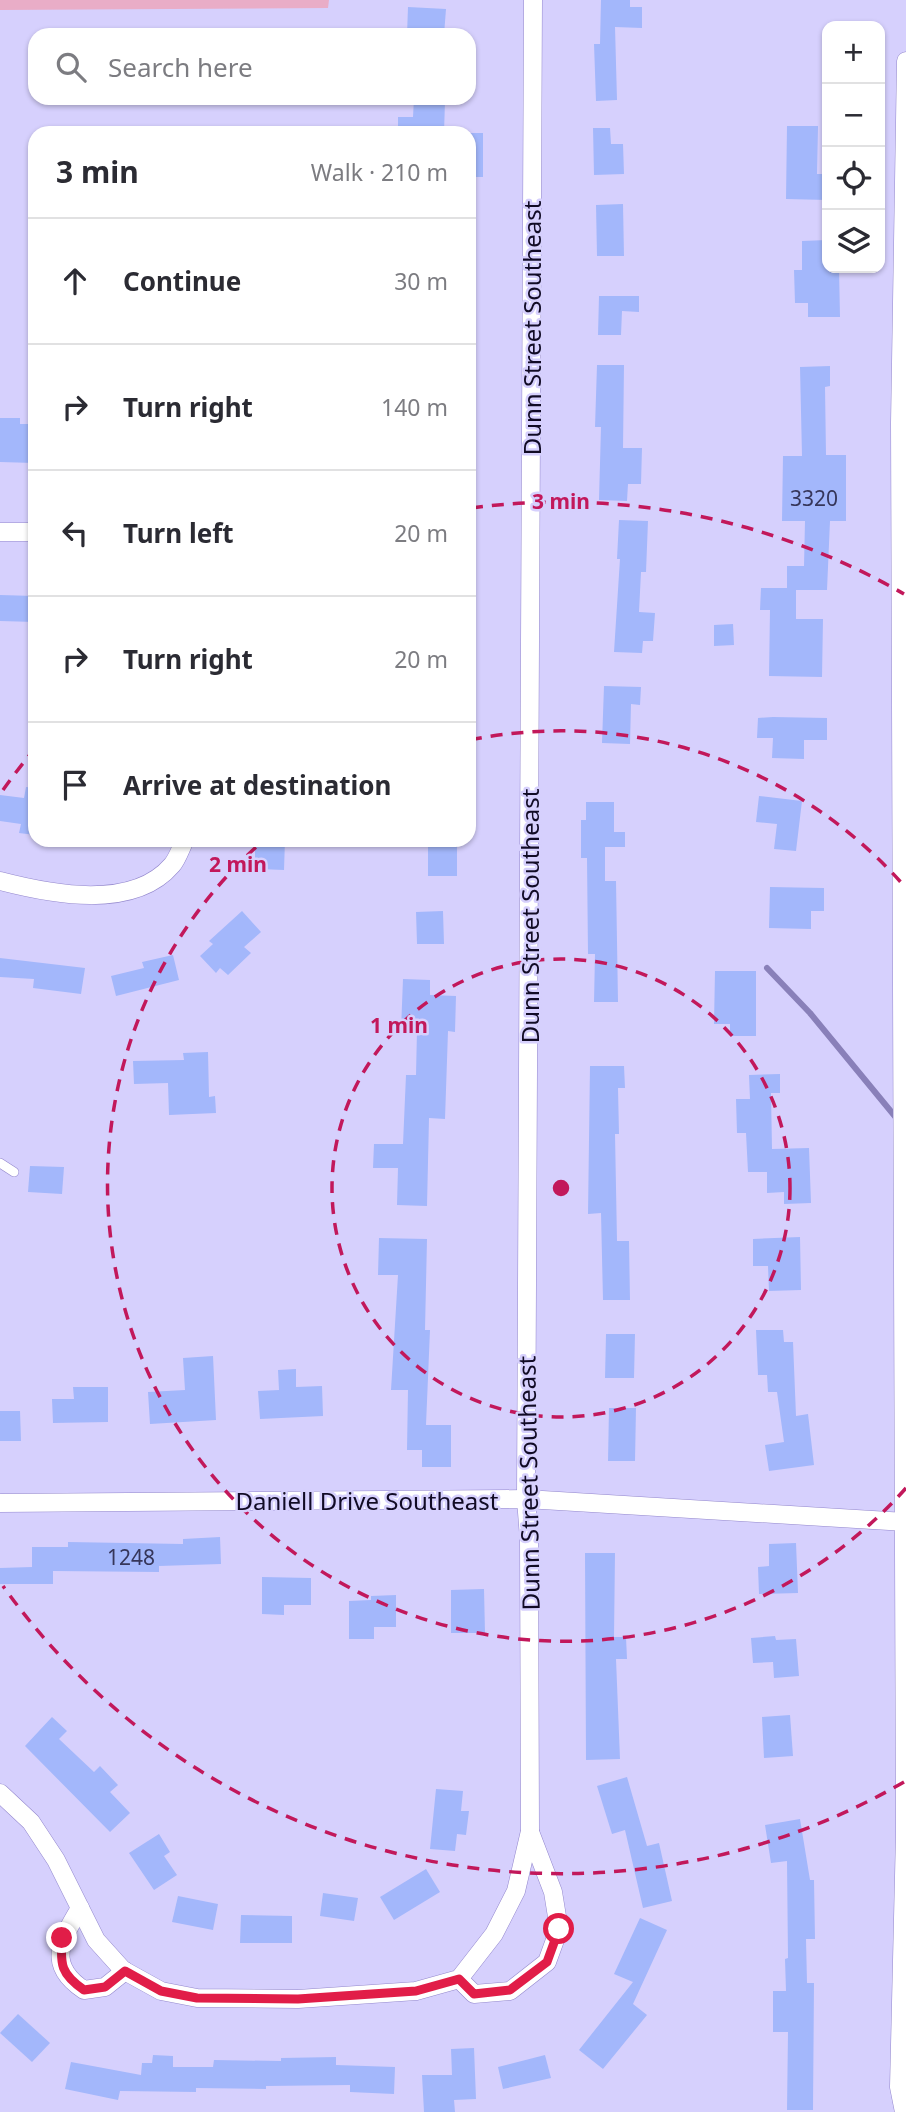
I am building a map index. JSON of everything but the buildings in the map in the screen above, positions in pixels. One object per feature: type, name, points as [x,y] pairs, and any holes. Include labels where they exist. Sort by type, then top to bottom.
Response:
[{"type":"street","name":"Dunn Street Southeast","points":[[530,1831],[554,1892],[559,1929],[547,1962],[510,1990],[474,1994],[459,1979],[494,1934],[516,1891],[530,1831],[529,1538],[526,1499],[533,0]]},
{"type":"street","points":[[905,2112],[900,2087],[906,1834],[900,423],[906,61]]},
{"type":"street","points":[[0,532],[28,532]]},
{"type":"street","points":[[0,881],[51,894],[107,895],[145,884],[172,865],[181,847]]},
{"type":"street","name":"Daniell Drive Southeast","points":[[0,1503],[526,1499],[904,1522]]},
{"type":"street","points":[[0,1793],[32,1822],[56,1860],[96,1940],[125,1971],[161,1991],[197,1998],[298,1999],[416,1991],[459,1979]]},
{"type":"street","points":[[80,1908],[62,1938],[60,1961],[69,1979],[84,1990],[105,1987],[125,1971]]},
{"type":"lane","points":[[0,1163],[14,1172]]},
{"type":"shaded area","points":[[0,0],[329,0],[328,8],[0,10]]},
{"type":"waterway","points":[[767,968],[810,1013],[898,1120]]},
{"type":"route","points":[[62,1938],[60,1961],[69,1979],[84,1990],[105,1987],[125,1971],[161,1991],[197,1998],[298,1999],[416,1991],[459,1979],[474,1994],[510,1990],[547,1962],[559,1929]]}]
